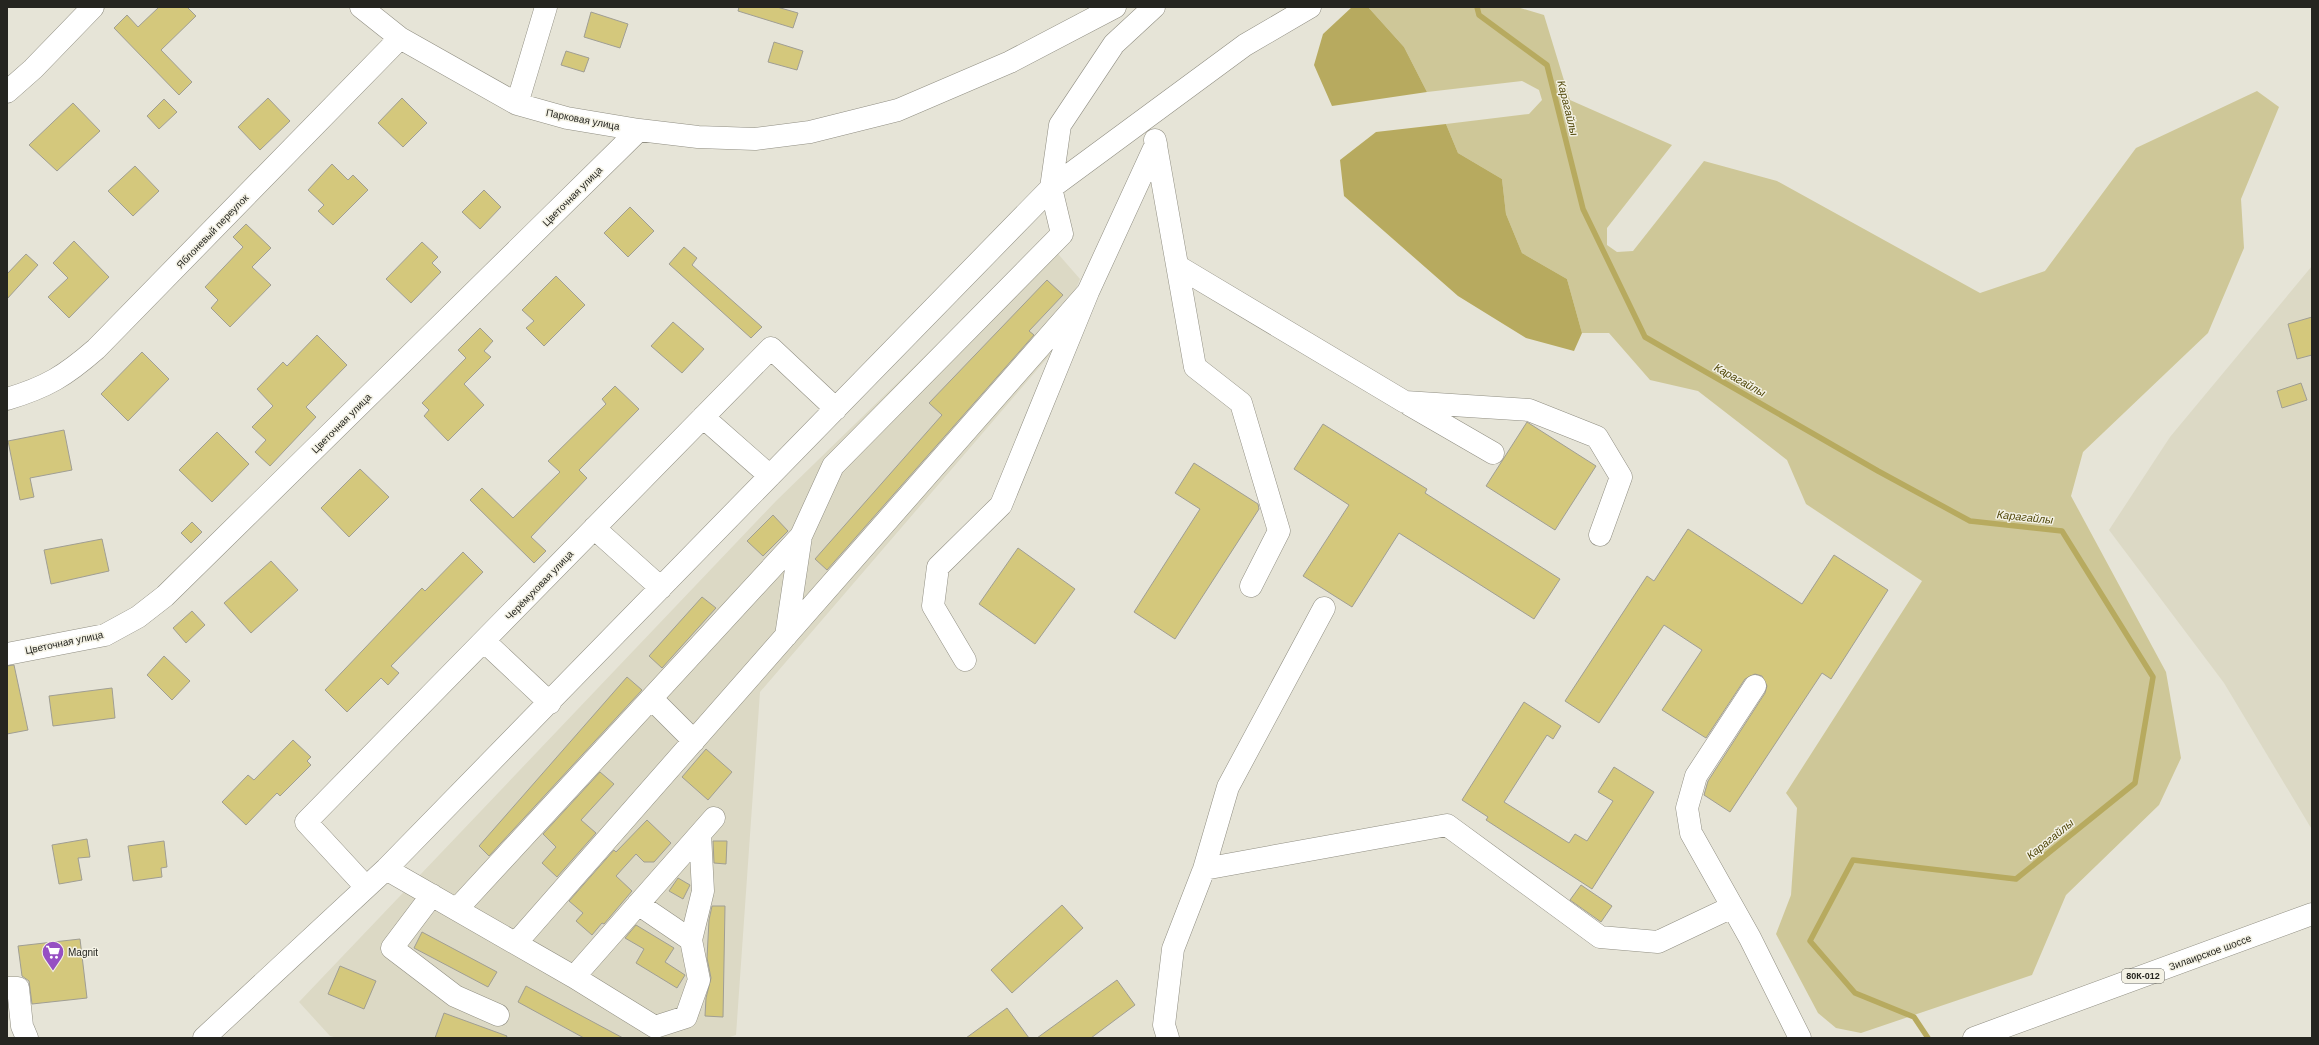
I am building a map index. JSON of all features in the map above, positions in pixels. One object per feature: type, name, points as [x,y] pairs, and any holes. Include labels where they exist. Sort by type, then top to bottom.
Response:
[{"type":"street","points":[[7,92],[33,69],[93,7]]},
{"type":"street","name":"Парковая улица","points":[[361,7],[400,38],[517,104],[567,118],[639,130],[698,137],[755,139],[810,132],[898,110],[1010,62],[1115,7]]},
{"type":"street","points":[[517,104],[546,7]]},
{"type":"street","points":[[786,636],[801,536],[833,466],[1062,234],[1051,188],[1060,125],[1114,44],[1154,7]]},
{"type":"street","points":[[204,1038],[386,869],[550,703],[1051,188],[1245,46],[1310,7]]},
{"type":"street","name":"Яблоневый переулок","points":[[7,399],[36,390],[69,373],[96,349],[400,38]]},
{"type":"street","points":[[1149,116],[1156,144],[1179,267],[1195,367],[1241,403],[1279,531],[1251,586]]},
{"type":"street","name":"Цветочная улица","points":[[7,654],[105,635],[138,617],[165,596],[639,130]]},
{"type":"street","points":[[964,660],[933,606],[938,567],[1001,505],[1088,292],[1156,144]]},
{"type":"street","points":[[1179,267],[1493,453]]},
{"type":"street","points":[[516,943],[1088,292]]},
{"type":"street","name":"Черёмуховая улица","points":[[366,887],[306,822],[703,417],[771,348],[836,409]]},
{"type":"street","points":[[1405,402],[1529,410],[1597,437],[1622,477],[1600,536]]},
{"type":"street","points":[[703,417],[770,476]]},
{"type":"street","points":[[594,528],[661,588]]},
{"type":"street","points":[[457,909],[801,536]]},
{"type":"street","points":[[1168,1038],[1164,1025],[1173,949],[1204,869],[1228,787],[1324,608]]},
{"type":"street","points":[[484,641],[550,703]]},
{"type":"street","points":[[1755,686],[1696,776],[1687,808],[1691,833],[1732,907],[1800,1038]]},
{"type":"street","points":[[652,699],[694,741]]},
{"type":"street","points":[[1204,869],[1447,825],[1600,937],[1658,942],[1732,907]]},
{"type":"street","points":[[386,869],[574,977],[655,1027],[686,1016],[699,980],[691,940],[703,891],[707,826],[574,977]]},
{"type":"street","points":[[432,895],[392,948],[454,996],[498,1015]]},
{"type":"street","points":[[638,904],[691,940]]},
{"type":"street","name":"Зилаирское шоссе","points":[[1974,1038],[2312,914]]},
{"type":"street","points":[[12,988],[22,1026],[27,1038]]},
{"type":"shaded area","points":[[1352,7],[1368,7],[1404,47],[1427,92],[1332,106],[1314,65],[1323,34]]},
{"type":"shaded area","points":[[1368,7],[1517,7],[1544,15],[1570,100],[1672,145],[1607,228],[1607,245],[1617,252],[1633,251],[1704,161],[1777,181],[1980,293],[2045,271],[2136,148],[2257,91],[2279,107],[2241,199],[2244,248],[2208,333],[2083,452],[2071,496],[2166,672],[2181,758],[2159,805],[2066,895],[2032,975],[1861,1033],[1836,1028],[1818,1013],[1776,934],[1791,895],[1797,808],[1786,793],[1922,581],[1806,504],[1787,460],[1698,391],[1650,380],[1609,333],[1582,333],[1567,279],[1522,253],[1506,214],[1502,179],[1458,153],[1446,124],[1529,114],[1542,100],[1539,90],[1522,81],[1427,92],[1404,47]]},
{"type":"shaded area","points":[[1446,124],[1458,153],[1502,179],[1506,214],[1522,253],[1567,279],[1582,333],[1574,351],[1526,338],[1458,296],[1344,196],[1340,160],[1376,132]]},
{"type":"shaded area","points":[[1045,239],[1080,279],[1049,356],[760,692],[736,1035],[727,1038],[338,1038],[330,1036],[299,1002],[776,501]]},
{"type":"shaded area","points":[[2312,266],[2311,828],[2224,683],[2109,530],[2170,437]]},
{"type":"building","points":[[159,7],[187,7],[196,16],[161,50],[192,82],[179,95],[114,28],[127,15],[138,27]]},
{"type":"building","points":[[739,7],[777,7],[798,13],[793,28],[738,11]]},
{"type":"building","points":[[591,12],[628,24],[620,48],[584,37]]},
{"type":"building","points":[[774,42],[803,51],[797,70],[768,62]]},
{"type":"building","points":[[566,51],[589,58],[584,72],[561,65]]},
{"type":"building","points":[[268,98],[290,121],[260,150],[238,127]]},
{"type":"building","points":[[402,98],[427,123],[403,147],[378,123]]},
{"type":"building","points":[[164,99],[177,112],[159,129],[147,116]]},
{"type":"building","points":[[73,103],[100,131],[57,171],[29,145]]},
{"type":"building","points":[[332,164],[348,180],[353,175],[368,190],[333,225],[318,211],[324,205],[308,190]]},
{"type":"building","points":[[135,166],[159,191],[133,216],[108,191]]},
{"type":"building","points":[[484,190],[501,207],[480,229],[462,212]]},
{"type":"building","points":[[630,207],[654,231],[628,257],[604,233]]},
{"type":"building","points":[[246,224],[271,248],[252,267],[271,285],[230,327],[211,308],[218,300],[205,287],[243,247],[233,237]]},
{"type":"building","points":[[74,241],[109,277],[69,318],[48,297],[68,278],[53,263]]},
{"type":"building","points":[[422,242],[438,257],[432,263],[441,272],[411,303],[386,279]]},
{"type":"building","points":[[684,247],[697,258],[692,265],[762,327],[751,338],[669,264]]},
{"type":"building","points":[[26,254],[38,265],[7,299],[7,274]]},
{"type":"building","points":[[556,276],[585,305],[544,346],[526,328],[534,321],[522,310]]},
{"type":"building","points":[[1047,280],[1063,295],[1029,331],[1034,335],[827,570],[815,559],[942,415],[929,403]]},
{"type":"building","points":[[2312,317],[2312,355],[2297,359],[2288,324]]},
{"type":"building","points":[[673,322],[704,349],[682,373],[651,346]]},
{"type":"building","points":[[480,328],[493,341],[484,351],[491,357],[464,384],[484,405],[448,441],[424,416],[429,410],[422,403],[466,358],[458,350]]},
{"type":"building","points":[[317,335],[347,365],[306,407],[316,417],[270,466],[255,452],[266,440],[252,427],[273,406],[257,389],[283,362],[287,366]]},
{"type":"building","points":[[142,352],[169,379],[128,421],[101,394]]},
{"type":"building","points":[[2301,383],[2307,400],[2282,408],[2277,391]]},
{"type":"building","points":[[615,386],[639,409],[579,470],[587,478],[531,537],[546,551],[534,563],[470,500],[482,488],[513,518],[560,472],[548,461],[606,404],[602,399]]},
{"type":"building","points":[[1527,422],[1596,466],[1555,530],[1486,486]]},
{"type":"building","points":[[1323,424],[1427,489],[1425,493],[1560,579],[1534,619],[1399,533],[1352,607],[1303,576],[1349,505],[1294,469]]},
{"type":"building","points":[[64,430],[72,470],[30,478],[34,497],[20,500],[8,441]]},
{"type":"building","points":[[217,432],[249,464],[212,502],[179,470]]},
{"type":"building","points":[[1194,463],[1258,504],[1259,509],[1175,639],[1134,612],[1200,509],[1175,493]]},
{"type":"building","points":[[360,469],[389,497],[349,537],[321,508]]},
{"type":"building","points":[[773,515],[788,531],[763,556],[747,541]]},
{"type":"building","points":[[192,522],[202,532],[191,543],[181,533]]},
{"type":"building","points":[[1688,529],[1802,604],[1834,555],[1888,590],[1831,679],[1822,673],[1730,812],[1704,795],[1708,781],[1765,693],[1767,686],[1762,676],[1755,674],[1745,679],[1706,738],[1662,710],[1702,650],[1664,625],[1599,723],[1565,701],[1647,576],[1654,581]]},
{"type":"building","points":[[102,539],[109,571],[51,584],[44,550]]},
{"type":"building","points":[[1018,548],[1075,589],[1035,644],[979,604]]},
{"type":"building","points":[[463,552],[483,572],[391,666],[399,673],[388,685],[381,678],[347,712],[325,690],[422,588],[425,591]]},
{"type":"building","points":[[271,561],[298,590],[251,633],[224,603]]},
{"type":"building","points":[[702,597],[716,608],[662,668],[649,656]]},
{"type":"building","points":[[192,611],[205,625],[186,643],[173,628]]},
{"type":"building","points":[[164,656],[190,681],[172,700],[147,675]]},
{"type":"building","points":[[14,665],[28,730],[7,734],[7,666]]},
{"type":"building","points":[[627,677],[642,690],[489,856],[479,846]]},
{"type":"building","points":[[112,688],[115,718],[53,726],[49,696]]},
{"type":"building","points":[[1524,702],[1561,726],[1553,739],[1547,735],[1504,802],[1569,843],[1575,834],[1587,841],[1613,801],[1598,792],[1614,767],[1654,792],[1592,889],[1486,820],[1488,817],[1462,800]]},
{"type":"building","points":[[293,740],[311,757],[307,761],[311,765],[280,796],[277,793],[246,825],[222,802],[248,775],[254,780]]},
{"type":"building","points":[[706,749],[732,772],[708,800],[682,777]]},
{"type":"building","points":[[600,772],[614,784],[581,820],[596,833],[557,877],[542,863],[556,847],[543,834]]},
{"type":"building","points":[[647,820],[671,843],[654,862],[644,862],[636,854],[616,876],[632,891],[604,924],[602,923],[592,935],[576,921],[583,913],[569,901],[614,850],[616,852]]},
{"type":"building","points":[[87,839],[90,857],[78,858],[82,880],[59,884],[52,845]]},
{"type":"building","points":[[164,841],[167,867],[161,868],[162,877],[133,881],[128,846]]},
{"type":"building","points":[[713,841],[727,841],[726,864],[714,863]]},
{"type":"building","points":[[678,878],[690,885],[683,899],[669,891]]},
{"type":"building","points":[[1581,885],[1612,906],[1601,922],[1570,900]]},
{"type":"building","points":[[1062,905],[1083,928],[1012,993],[991,970]]},
{"type":"building","points":[[712,906],[725,906],[723,1017],[705,1016],[706,998],[711,978],[707,958],[709,920]]},
{"type":"building","points":[[636,925],[674,948],[665,962],[685,975],[677,988],[636,963],[644,949],[625,938]]},
{"type":"building","points":[[422,932],[497,972],[488,987],[414,948]]},
{"type":"building","name":"Magnit","points":[[80,939],[87,998],[32,1004],[29,981],[22,976],[18,946]]},
{"type":"building","points":[[340,966],[376,981],[364,1009],[328,994]]},
{"type":"building","points":[[1117,980],[1135,1005],[1091,1038],[1037,1038]]},
{"type":"building","points":[[526,986],[623,1038],[584,1038],[518,1002]]},
{"type":"building","points":[[1007,1008],[1029,1038],[966,1038]]},
{"type":"building","points":[[444,1013],[507,1036],[506,1038],[435,1038]]},
{"type":"waterway","name":"Карагайлы","points":[[1477,7],[1479,15],[1547,65],[1583,209],[1645,337],[1878,471],[1970,521],[2062,531],[2153,677],[2135,783],[2016,879],[1853,860],[1810,941],[1855,993],[1914,1017],[1928,1038]]},
{"type":"place","name":"Magnit","points":[[53,972]]}]
